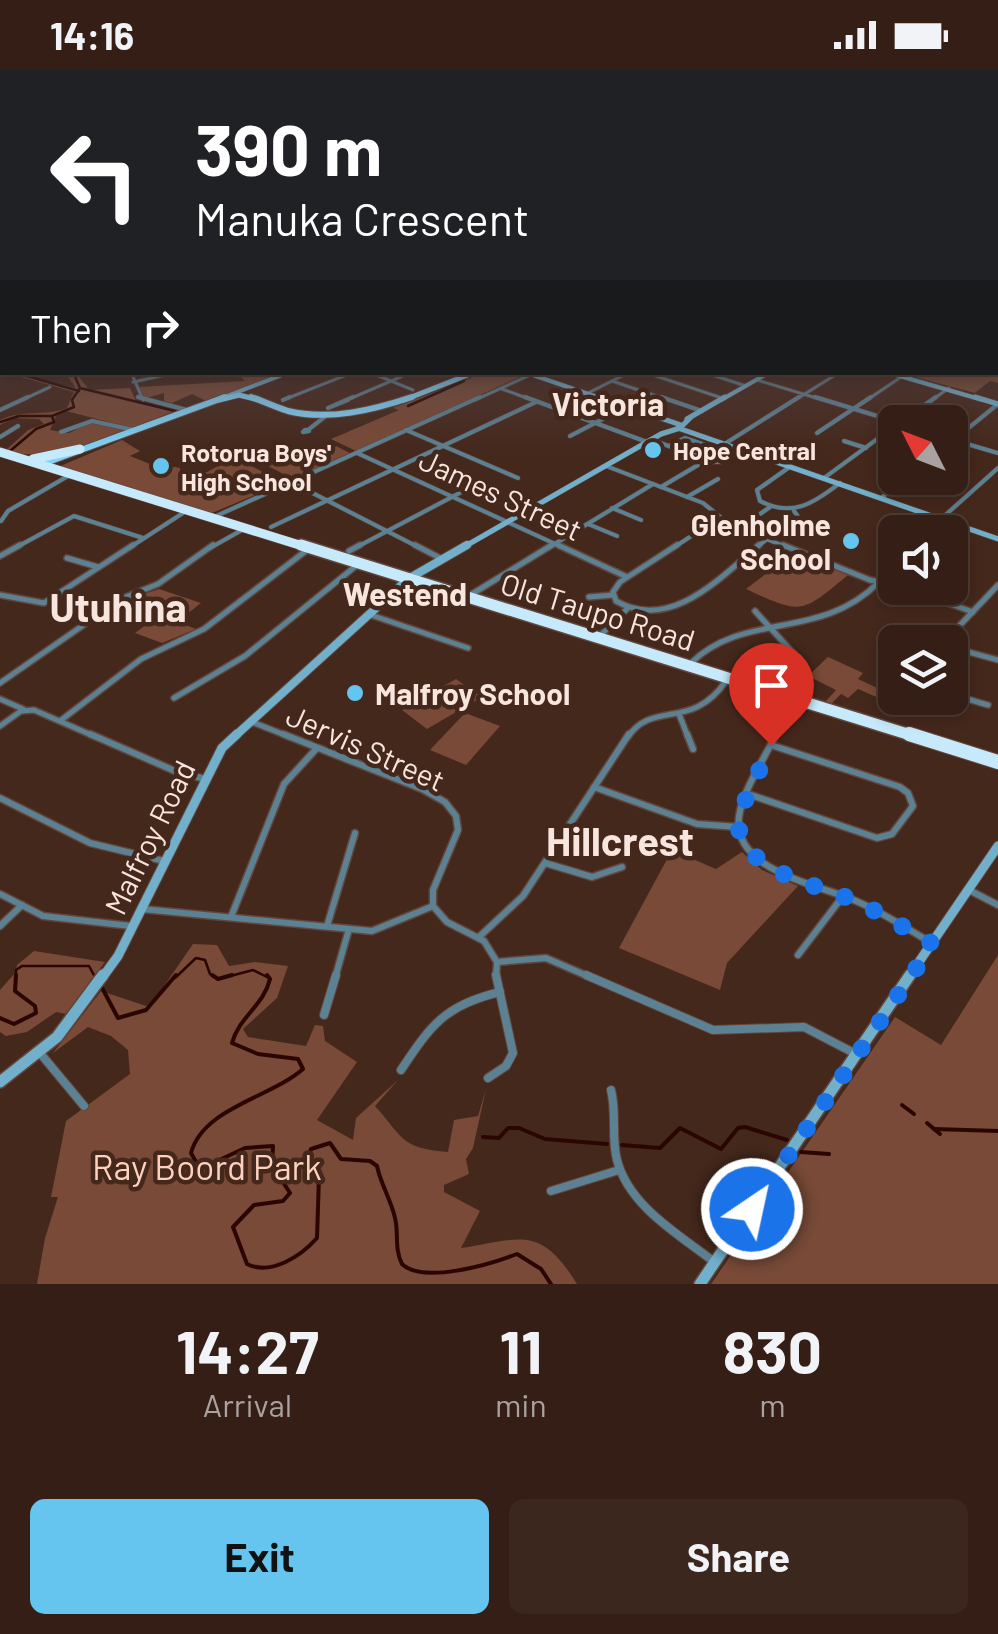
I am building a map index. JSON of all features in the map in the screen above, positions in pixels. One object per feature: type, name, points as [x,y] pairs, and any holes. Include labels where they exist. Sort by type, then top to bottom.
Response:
[{"type":"highway","points":[[24,460],[53,458],[80,449]]},
{"type":"highway","name":"Old Taupo Road","points":[[4,455],[96,481],[181,512],[271,534],[353,566],[408,578],[998,762]]},
{"type":"highway","name":"Old Taupo Road","points":[[4,455],[125,492]]},
{"type":"highway","name":"Old Taupo Road","points":[[68,476],[96,481]]},
{"type":"highway","name":"Old Taupo Road","points":[[212,519],[234,531],[271,534]]},
{"type":"main road","points":[[40,466],[282,375]]},
{"type":"main road","points":[[216,401],[242,395],[289,411],[326,417],[407,402],[473,375]]},
{"type":"main road","points":[[530,375],[930,515]]},
{"type":"main road","name":"Malfroy Road","points":[[0,1082],[40,1052],[107,973],[134,926],[218,752],[408,578],[763,375]]},
{"type":"main road","points":[[899,375],[998,403]]},
{"type":"main road","points":[[242,395],[250,387]]},
{"type":"main road","points":[[250,387],[256,398],[290,414],[326,417]]},
{"type":"main road","points":[[216,401],[256,398]]},
{"type":"main road","points":[[40,466],[134,430]]},
{"type":"main road","points":[[968,528],[998,539]]},
{"type":"main road","points":[[700,1284],[998,846]]},
{"type":"street","points":[[132,375],[139,399],[189,411]]},
{"type":"street","points":[[134,382],[166,375]]},
{"type":"street","points":[[283,400],[346,375]]},
{"type":"street","points":[[376,375],[414,390]]},
{"type":"street","points":[[357,410],[344,408],[346,401],[408,375]]},
{"type":"street","points":[[212,519],[525,375]]},
{"type":"street","points":[[586,394],[624,375]]},
{"type":"street","points":[[653,375],[724,398]]},
{"type":"street","points":[[712,375],[746,386]]},
{"type":"street","points":[[726,443],[835,375]]},
{"type":"street","points":[[816,433],[903,376]]},
{"type":"street","points":[[757,380],[878,417]]},
{"type":"street","points":[[612,381],[702,411]]},
{"type":"street","points":[[1,409],[50,386]]},
{"type":"street","points":[[500,388],[712,462],[739,448]]},
{"type":"street","points":[[925,405],[947,389]]},
{"type":"street","points":[[271,534],[327,501],[536,402]]},
{"type":"street","points":[[968,427],[998,403]]},
{"type":"street","points":[[570,436],[624,408]]},
{"type":"street","points":[[308,430],[326,417]]},
{"type":"street","points":[[61,432],[92,420],[134,430]]},
{"type":"street","points":[[0,437],[18,426]]},
{"type":"street","points":[[406,430],[518,478]]},
{"type":"street","points":[[669,446],[685,438],[732,454]]},
{"type":"street","points":[[824,478],[878,439]]},
{"type":"street","points":[[844,441],[866,448]]},
{"type":"street","points":[[968,445],[998,453]]},
{"type":"street","name":"James Street","points":[[356,452],[628,577]]},
{"type":"street","points":[[662,487],[695,466],[686,465]]},
{"type":"street","points":[[606,466],[706,505],[719,518],[740,528],[878,582],[843,612],[715,643],[689,665]]},
{"type":"street","points":[[791,466],[756,492],[760,501],[794,511],[809,506],[840,484]]},
{"type":"street","points":[[945,515],[998,468]]},
{"type":"street","points":[[1,521],[8,511],[68,476]]},
{"type":"street","points":[[687,497],[718,480]]},
{"type":"street","points":[[291,482],[442,559]]},
{"type":"street","points":[[470,597],[653,484]]},
{"type":"street","points":[[348,552],[471,488]]},
{"type":"street","points":[[881,498],[885,495]]},
{"type":"street","points":[[740,528],[770,507]]},
{"type":"street","points":[[612,508],[641,520]]},
{"type":"street","points":[[794,511],[802,522]]},
{"type":"street","points":[[0,594],[41,604],[181,512]]},
{"type":"street","points":[[0,556],[70,517],[144,538]]},
{"type":"street","points":[[614,596],[615,587],[628,577],[719,518]]},
{"type":"street","points":[[588,524],[616,536]]},
{"type":"street","points":[[1,682],[120,599],[158,584],[234,531]]},
{"type":"street","points":[[589,596],[614,596],[627,610],[652,614],[672,610],[767,539]]},
{"type":"street","points":[[60,720],[142,659],[209,626],[307,549]]},
{"type":"street","points":[[67,558],[99,567]]},
{"type":"street","points":[[174,698],[246,656],[353,566]]},
{"type":"street","points":[[960,625],[998,584]]},
{"type":"street","points":[[955,605],[973,612]]},
{"type":"street","points":[[599,637],[627,610]]},
{"type":"street","points":[[755,611],[794,654]]},
{"type":"street","points":[[368,614],[468,648]]},
{"type":"street","points":[[968,652],[998,660]]},
{"type":"street","points":[[479,937],[524,896],[636,725],[710,706],[727,679]]},
{"type":"street","points":[[0,697],[180,773],[205,779]]},
{"type":"street","points":[[793,699],[740,810],[738,827],[746,846],[768,866],[843,896],[933,944]]},
{"type":"street","points":[[968,699],[988,704]]},
{"type":"street","points":[[0,726],[27,710]]},
{"type":"street","points":[[679,714],[694,750]]},
{"type":"street","name":"Jervis Street","points":[[251,722],[430,792],[449,808],[457,838],[434,878],[433,906]]},
{"type":"street","points":[[748,794],[877,838],[892,834],[913,806],[908,793],[900,787],[771,745]]},
{"type":"street","points":[[231,918],[284,784],[317,748]]},
{"type":"street","points":[[594,787],[696,824],[738,827]]},
{"type":"street","points":[[0,798],[90,843],[165,861]]},
{"type":"street","points":[[327,927],[355,834]]},
{"type":"street","points":[[545,862],[592,877],[622,867]]},
{"type":"street","points":[[969,890],[998,905]]},
{"type":"street","points":[[0,894],[52,918],[134,926]]},
{"type":"street","points":[[798,956],[843,896]]},
{"type":"street","points":[[0,926],[22,906]]},
{"type":"street","points":[[142,909],[380,930],[433,906],[447,922],[479,937],[497,962],[512,1054],[506,1066],[488,1078]]},
{"type":"street","points":[[324,1015],[349,930]]},
{"type":"street","points":[[497,962],[546,958],[704,1028],[722,1032],[804,1027],[825,1034],[857,1055]]},
{"type":"street","points":[[401,1070],[434,1022],[450,1007],[469,998],[500,992]]},
{"type":"street","points":[[40,1052],[84,1106]]},
{"type":"street","points":[[611,1090],[620,1170],[644,1204],[715,1262]]},
{"type":"street","points":[[550,1191],[620,1170]]},
{"type":"green space","points":[[14,375],[76,388],[66,375],[78,375],[89,390],[130,388],[136,401],[177,410],[132,428],[66,411],[57,414],[50,430],[69,433],[94,421],[127,430],[52,453],[5,451],[28,430],[44,424],[39,419],[13,418],[0,425],[0,420],[67,408],[74,392]]},
{"type":"green space","points":[[239,375],[278,375],[206,401],[192,394],[172,403],[164,401],[164,393],[143,399],[139,387],[245,381]]},
{"type":"green space","points":[[479,375],[522,376],[356,451],[331,439],[399,410],[393,408]]},
{"type":"green space","points":[[908,375],[998,375],[998,383],[990,381],[975,393]]},
{"type":"green space","points":[[122,440],[140,451],[130,456],[170,472],[169,466],[180,468],[180,481],[192,480],[235,457],[283,483],[212,513],[58,467]]},
{"type":"green space","points":[[336,446],[350,453],[293,479],[268,466],[310,448],[321,453]]},
{"type":"green space","points":[[793,553],[848,575],[820,597],[800,606],[779,603],[746,589]]},
{"type":"green space","points":[[159,589],[201,603],[177,622],[196,629],[162,643],[135,633],[147,624],[112,610],[131,598]]},
{"type":"green space","points":[[828,657],[863,673],[858,679],[878,688],[878,698],[858,689],[848,698],[841,694],[831,704],[825,702],[836,690],[808,676]]},
{"type":"green space","points":[[456,679],[482,697],[427,729],[402,710]]},
{"type":"green space","points":[[465,713],[500,726],[466,765],[430,750]]},
{"type":"green space","points":[[672,850],[716,869],[742,852],[762,870],[798,886],[727,963],[720,990],[619,948]]},
{"type":"green space","name":"Ray Boord Park","points":[[193,944],[217,945],[229,966],[255,962],[288,966],[277,998],[243,1029],[248,1037],[306,1046],[315,1025],[323,1026],[325,1041],[357,1062],[317,1120],[353,1140],[356,1118],[398,1080],[375,1106],[404,1140],[420,1148],[448,1152],[454,1120],[478,1116],[486,1089],[473,1148],[466,1159],[469,1174],[444,1185],[444,1192],[480,1211],[461,1248],[514,1240],[540,1244],[552,1252],[577,1284],[37,1284],[45,1238],[58,1197],[51,1197],[66,1121],[130,1074],[128,1050],[111,1036],[88,1027],[53,1053],[101,991],[146,1006],[153,1002]]},
{"type":"green space","points":[[34,951],[105,962],[66,1014],[56,1012],[27,1032],[6,1036],[0,1032],[0,990],[16,972],[17,965]]},
{"type":"green space","points":[[998,955],[998,1284],[711,1284],[895,1017],[941,1045]]},
{"type":"waterway","points":[[23,375],[78,391]]},
{"type":"waterway","points":[[74,375],[80,388]]},
{"type":"waterway","points":[[408,406],[464,381]]},
{"type":"waterway","points":[[80,388],[175,411]]},
{"type":"waterway","points":[[52,416],[74,407],[72,400],[78,391]]},
{"type":"waterway","points":[[0,422],[19,416],[52,416]]},
{"type":"waterway","points":[[10,451],[36,429],[54,422],[52,416]]},
{"type":"waterway","points":[[175,978],[196,958],[205,960],[210,974],[216,978]]},
{"type":"waterway","points":[[16,975],[22,966],[89,966],[95,977]]},
{"type":"waterway","points":[[223,978],[253,970],[269,978]]},
{"type":"waterway","points":[[0,1018],[14,1024],[36,1013],[35,1006],[15,991],[16,975]]},
{"type":"waterway","points":[[100,984],[118,1018],[146,1010],[176,975]]},
{"type":"waterway","points":[[212,975],[218,979],[232,975]]},
{"type":"waterway","points":[[267,975],[267,988],[232,1043],[258,1054],[298,1059],[303,1069],[223,1114],[198,1138],[191,1153],[200,1169],[245,1148],[273,1146],[272,1165],[290,1193],[283,1201],[254,1205],[233,1227],[247,1264],[275,1266],[294,1257],[317,1238],[319,1176],[308,1158],[311,1149],[330,1143],[341,1159],[370,1161],[377,1166],[395,1218],[402,1264],[412,1270],[440,1273],[517,1254],[541,1269],[551,1284]]},
{"type":"waterway","points":[[902,1105],[914,1114]]},
{"type":"waterway","points":[[927,1123],[934,1129]]},
{"type":"waterway","points":[[622,1145],[660,1148],[680,1128],[721,1149],[738,1128],[745,1127],[787,1140]]},
{"type":"waterway","points":[[483,1137],[499,1138],[508,1128],[519,1128],[545,1139],[607,1144]]},
{"type":"waterway","points":[[934,1129],[998,1131]]},
{"type":"waterway","points":[[934,1129],[940,1134]]},
{"type":"waterway","points":[[801,1152],[829,1154]]},
{"type":"place","name":"Hope Central","points":[[653,450]]},
{"type":"place","name":"Rotorua Boys' High School","points":[[161,466]]},
{"type":"place","name":"Glenholme School","points":[[851,541]]},
{"type":"place","name":"Malfroy School","points":[[355,693]]},
{"type":"district","name":"Victoria","points":[[608,403]]},
{"type":"district","name":"Westend","points":[[405,593]]},
{"type":"district","name":"Utuhina","points":[[118,606]]},
{"type":"district","name":"Hillcrest","points":[[620,840]]},
{"type":"route","points":[[752,1209],[933,944],[855,901],[768,866],[746,846],[738,816],[771,745]]}]
